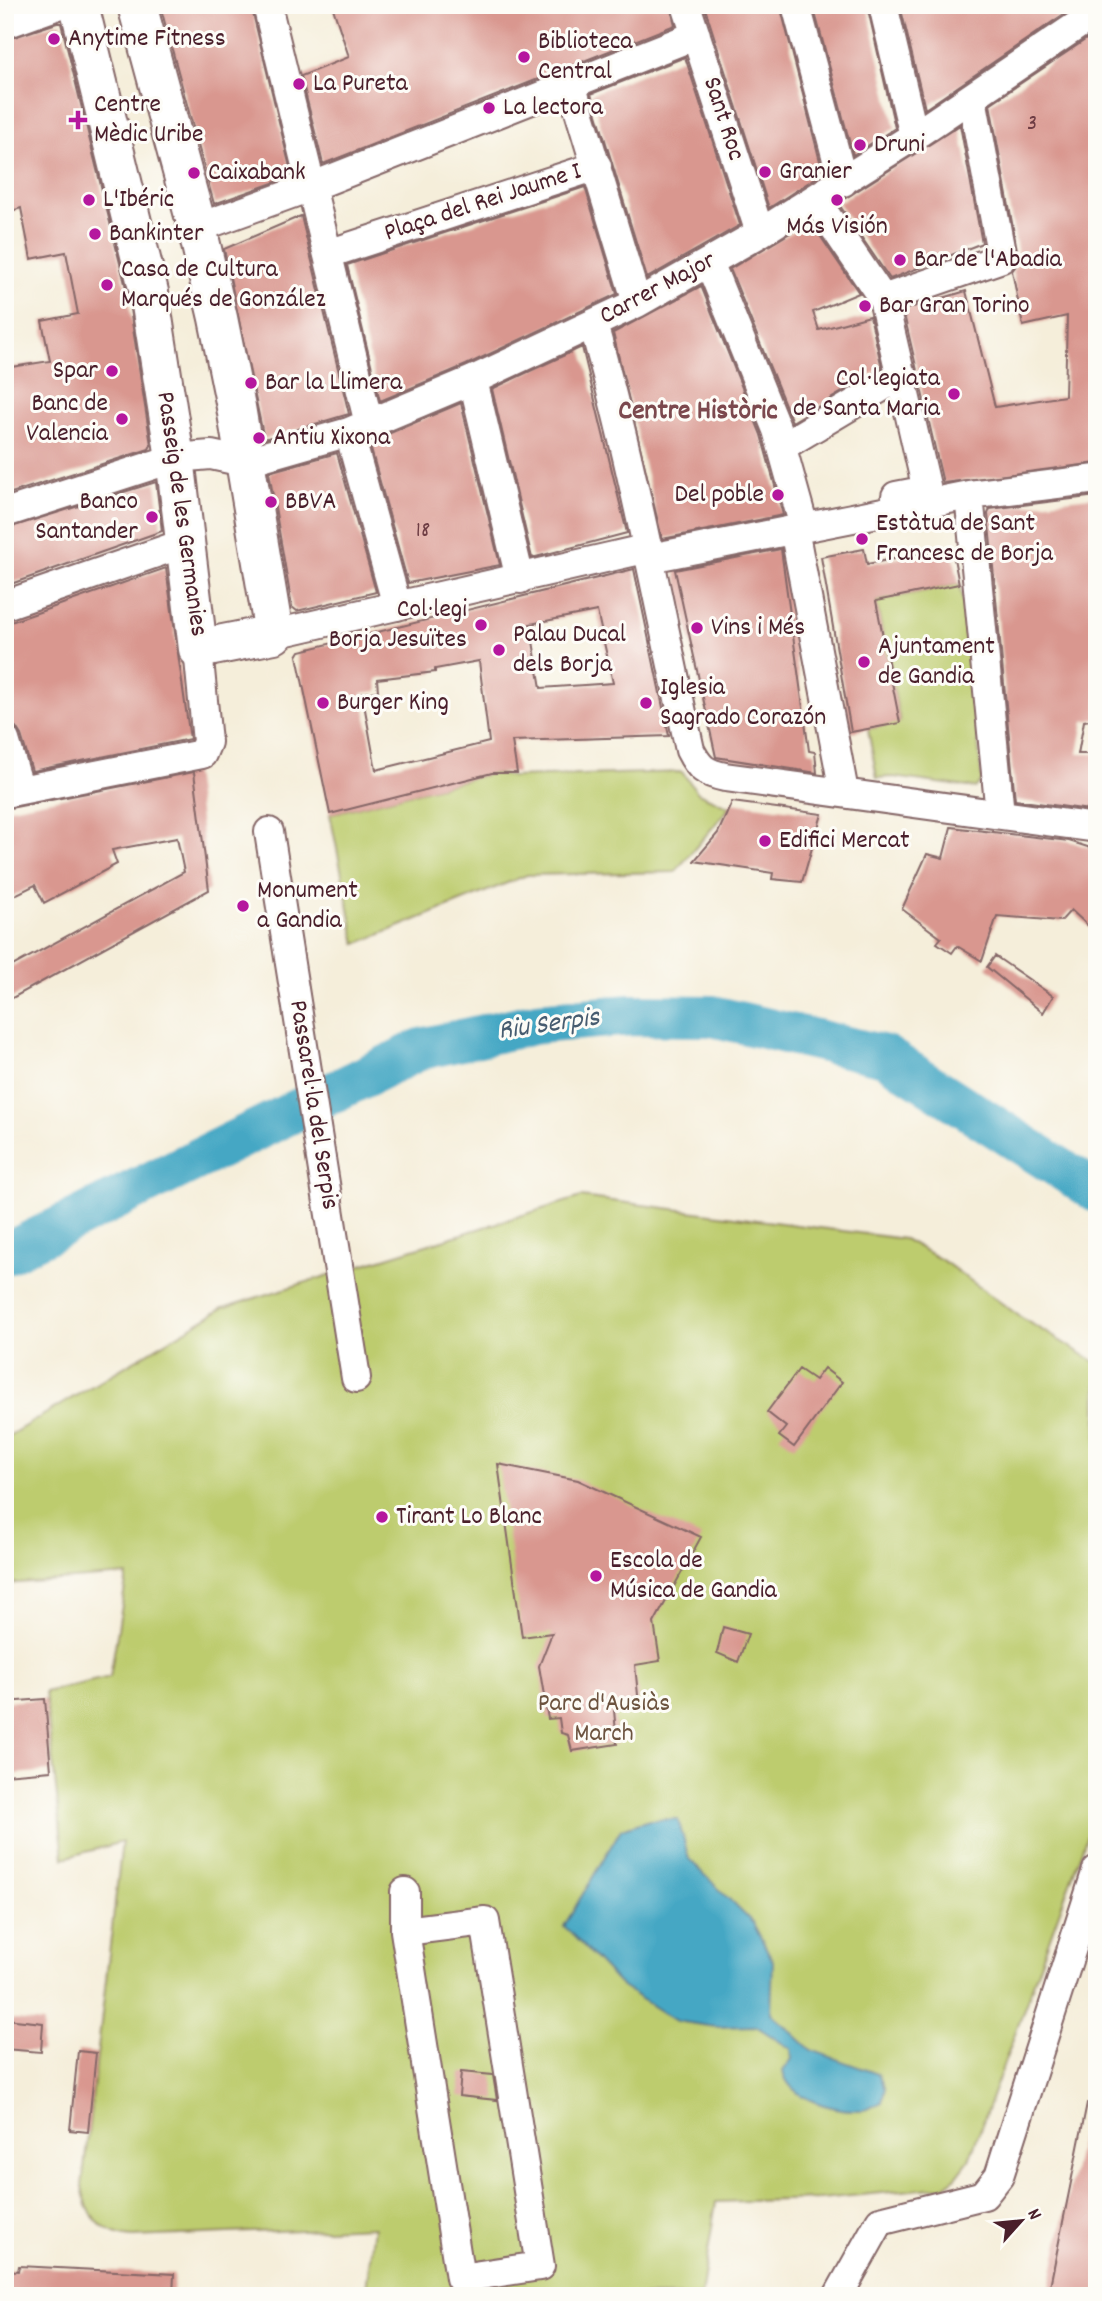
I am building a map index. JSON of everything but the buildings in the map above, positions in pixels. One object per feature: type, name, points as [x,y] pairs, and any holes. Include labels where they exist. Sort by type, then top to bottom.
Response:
[{"type":"street","points":[[5,24],[58,5]]},
{"type":"street","name":"Passeig de les Germanies","points":[[79,5],[141,253],[175,458],[198,649],[274,634]]},
{"type":"street","points":[[136,5],[197,228],[236,407],[274,634],[520,579],[928,496],[970,495],[1097,478]]},
{"type":"street","points":[[267,5],[328,254],[359,428],[397,606]]},
{"type":"street","name":"Sant Roc","points":[[686,5],[760,233]]},
{"type":"street","points":[[796,5],[843,182]]},
{"type":"street","points":[[883,5],[914,136]]},
{"type":"street","name":"Carrer Major","points":[[5,513],[175,458],[211,455],[244,462],[359,428],[473,380],[637,303],[760,233],[972,98],[1097,12]]},
{"type":"street","points":[[197,228],[313,186],[696,35]]},
{"type":"street","name":"Plaça del Rei Jaume I","points":[[328,254],[597,166],[571,85]]},
{"type":"street","points":[[883,299],[1002,258],[972,98]]},
{"type":"street","points":[[597,166],[637,303]]},
{"type":"street","points":[[815,200],[883,299],[928,496]]},
{"type":"street","points":[[709,262],[783,446],[799,524],[844,792]]},
{"type":"street","points":[[593,324],[615,404],[688,740],[698,766],[709,774],[725,777],[1097,828]]},
{"type":"street","points":[[783,446],[902,375]]},
{"type":"street","points":[[473,380],[520,579]]},
{"type":"street","points":[[970,495],[1000,814]]},
{"type":"street","points":[[5,605],[185,543]]},
{"type":"street","points":[[5,740],[13,791],[202,754],[207,742],[198,649]]},
{"type":"street","name":"Passarel·la del Serpis","points":[[269,832],[356,1378]]},
{"type":"street","points":[[838,2296],[880,2221],[984,2195],[999,2176],[1097,1870]]},
{"type":"street","points":[[405,1892],[405,1931],[460,2278],[541,2266],[485,1921],[405,1931]]},
{"type":"green space","points":[[959,584],[965,611],[982,781],[975,788],[893,777],[877,778],[868,729],[900,722],[876,601]]},
{"type":"green space","points":[[682,772],[698,793],[730,807],[675,872],[527,875],[356,944],[330,814],[492,773],[513,777]]},
{"type":"green space","name":"Parc d'Ausiàs March","points":[[581,1197],[904,1239],[942,1260],[1022,1318],[1097,1363],[1097,1808],[969,2160],[956,2177],[942,2187],[820,2199],[716,2202],[701,2296],[365,2296],[374,2227],[133,2237],[113,2232],[92,2215],[82,2186],[122,1842],[64,1858],[45,1692],[110,1677],[127,1575],[5,1584],[5,1438],[223,1308]]},
{"type":"water","points":[[678,1819],[689,1859],[753,1923],[773,1961],[771,2013],[811,2050],[878,2074],[885,2089],[882,2102],[866,2109],[850,2110],[826,2106],[803,2096],[787,2081],[783,2071],[792,2059],[791,2049],[756,2026],[716,2027],[676,2021],[621,1986],[564,1926],[621,1829],[649,1820]]},
{"type":"waterway","name":"Riu Serpis","points":[[5,1254],[421,1049],[537,1023],[631,1015],[712,1016],[885,1056],[1097,1192]]},
{"type":"place","name":"Anytime Fitness","points":[[54,39]]},
{"type":"place","name":"Biblioteca Central","points":[[524,57]]},
{"type":"place","name":"La Pureta","points":[[299,84]]},
{"type":"place","name":"La lectora","points":[[489,108]]},
{"type":"place","name":"Centre Mèdic Uribe","points":[[78,120]]},
{"type":"place","name":"Druni","points":[[860,145]]},
{"type":"place","name":"Granier","points":[[765,172]]},
{"type":"place","name":"Caixabank","points":[[194,173]]},
{"type":"place","name":"L'Ibéric","points":[[89,200]]},
{"type":"place","name":"Más Visión","points":[[837,200]]},
{"type":"place","name":"Bankinter","points":[[95,234]]},
{"type":"place","name":"Bar de l'Abadia","points":[[900,260]]},
{"type":"place","name":"Casa de Cultura Marqués de González","points":[[107,285]]},
{"type":"place","name":"Bar Gran Torino","points":[[865,306]]},
{"type":"place","name":"Spar","points":[[112,371]]},
{"type":"place","name":"Bar la Llimera","points":[[251,383]]},
{"type":"place","name":"Col·legiata de Santa Maria","points":[[954,394]]},
{"type":"place","name":"Banc de Valencia","points":[[122,419]]},
{"type":"place","name":"Antiu Xixona","points":[[259,438]]},
{"type":"place","name":"Del poble","points":[[778,495]]},
{"type":"place","name":"BBVA","points":[[271,502]]},
{"type":"place","name":"Banco Santander","points":[[152,517]]},
{"type":"place","name":"Estàtua de Sant Francesc de Borja","points":[[862,539]]},
{"type":"place","name":"Col·legi Borja Jesuïtes","points":[[481,625]]},
{"type":"place","name":"Vins i Més","points":[[697,628]]},
{"type":"place","name":"Palau Ducal dels Borja","points":[[499,650]]},
{"type":"place","name":"Ajuntament de Gandia","points":[[864,662]]},
{"type":"place","name":"Burger King","points":[[323,703]]},
{"type":"place","name":"Iglesia Sagrado Corazón","points":[[646,703]]},
{"type":"place","name":"Edifici Mercat","points":[[765,841]]},
{"type":"place","name":"Monument a Gandia","points":[[243,906]]},
{"type":"place","name":"Tirant Lo Blanc","points":[[382,1517]]},
{"type":"place","name":"Escola de Música de Gandia","points":[[596,1576]]},
{"type":"district","name":"Centre Històric","points":[[698,413]]}]
